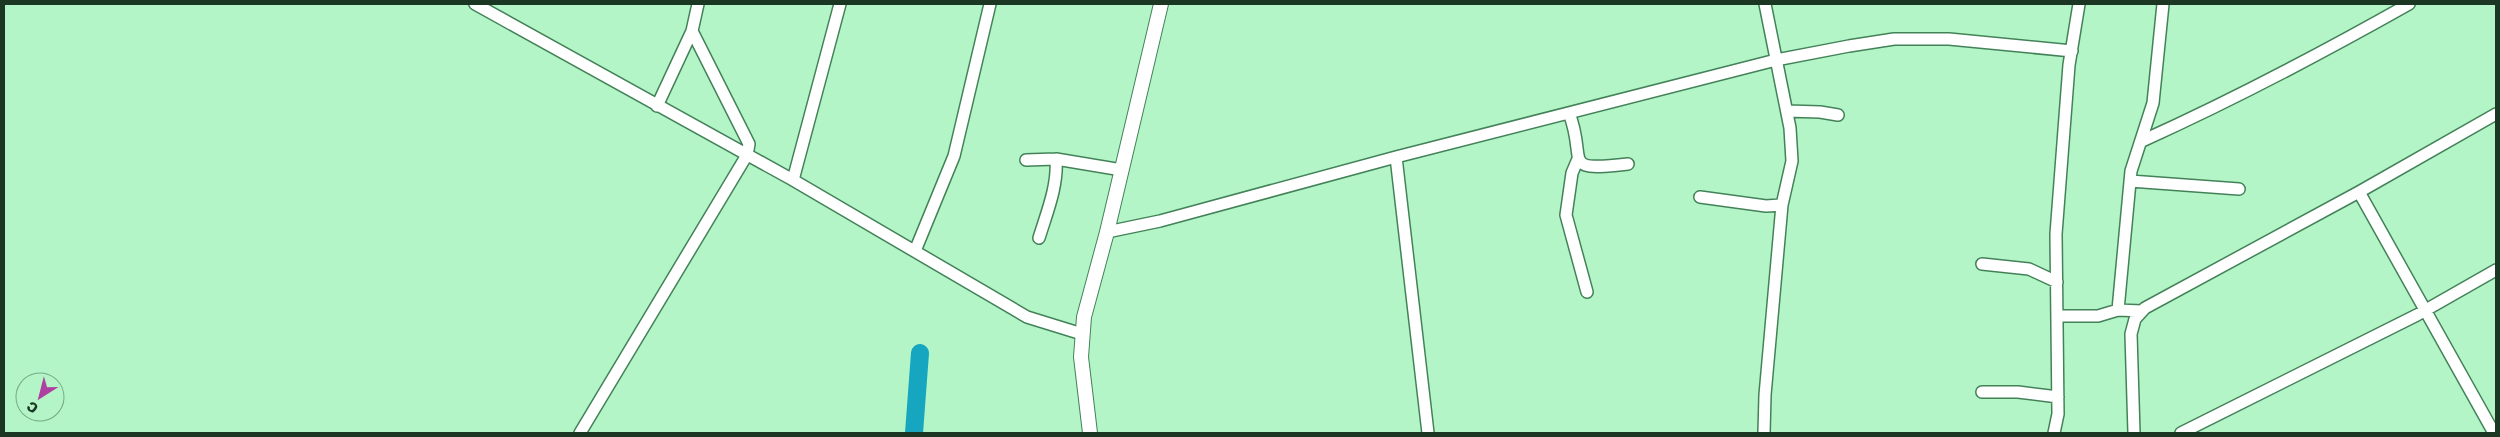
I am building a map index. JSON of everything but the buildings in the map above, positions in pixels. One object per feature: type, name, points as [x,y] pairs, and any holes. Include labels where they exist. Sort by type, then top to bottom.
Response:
[{"type":"street","points":[[475,4],[793,180],[1027,317],[1082,334]]},
{"type":"street","points":[[657,106],[692,31],[698,4]]},
{"type":"street","points":[[793,180],[840,4]]},
{"type":"street","points":[[915,251],[954,156],[990,4]]},
{"type":"street","points":[[1090,433],[1083,382],[1082,334],[1088,297],[1107,232],[1162,4]]},
{"type":"street","points":[[1764,433],[1765,395],[1782,205],[1792,161],[1790,128],[1765,4]]},
{"type":"street","points":[[2054,433],[2058,414],[2056,234],[2072,51],[2080,4]]},
{"type":"street","points":[[2118,310],[2130,181],[2153,103],[2163,4]]},
{"type":"street","points":[[2142,141],[2305,60],[2409,4]]},
{"type":"street","points":[[580,433],[747,155],[749,144],[692,31]]},
{"type":"street","points":[[1107,232],[1160,221],[1776,60],[1894,39],[1949,39],[2072,51]]},
{"type":"street","points":[[1787,111],[1820,112],[1838,115]]},
{"type":"street","points":[[1569,113],[1574,127],[1578,159],[1572,173],[1566,215],[1587,292]]},
{"type":"street","points":[[2134,433],[2131,334],[2132,325],[2142,311],[2152,303],[2184,288],[2359,192],[2496,114]]},
{"type":"street","points":[[1396,158],[1428,433]]},
{"type":"street","points":[[1026,160],[1056,159],[1122,170]]},
{"type":"street","points":[[1039,238],[1054,190],[1057,172],[1056,159]]},
{"type":"street","points":[[1578,159],[1585,166],[1592,168],[1628,164]]},
{"type":"street","points":[[2130,181],[2239,189]]},
{"type":"street","points":[[2359,192],[2493,432]]},
{"type":"street","points":[[1700,197],[1766,206],[1782,205]]},
{"type":"street","points":[[1982,264],[2029,269],[2056,282]]},
{"type":"street","points":[[2181,433],[2426,310],[2496,270]]},
{"type":"street","points":[[2057,316],[2098,316],[2118,310],[2142,311]]},
{"type":"street","points":[[1982,392],[2018,392],[2058,397]]},
{"type":"waterway","points":[[914,433],[920,353]]}]
